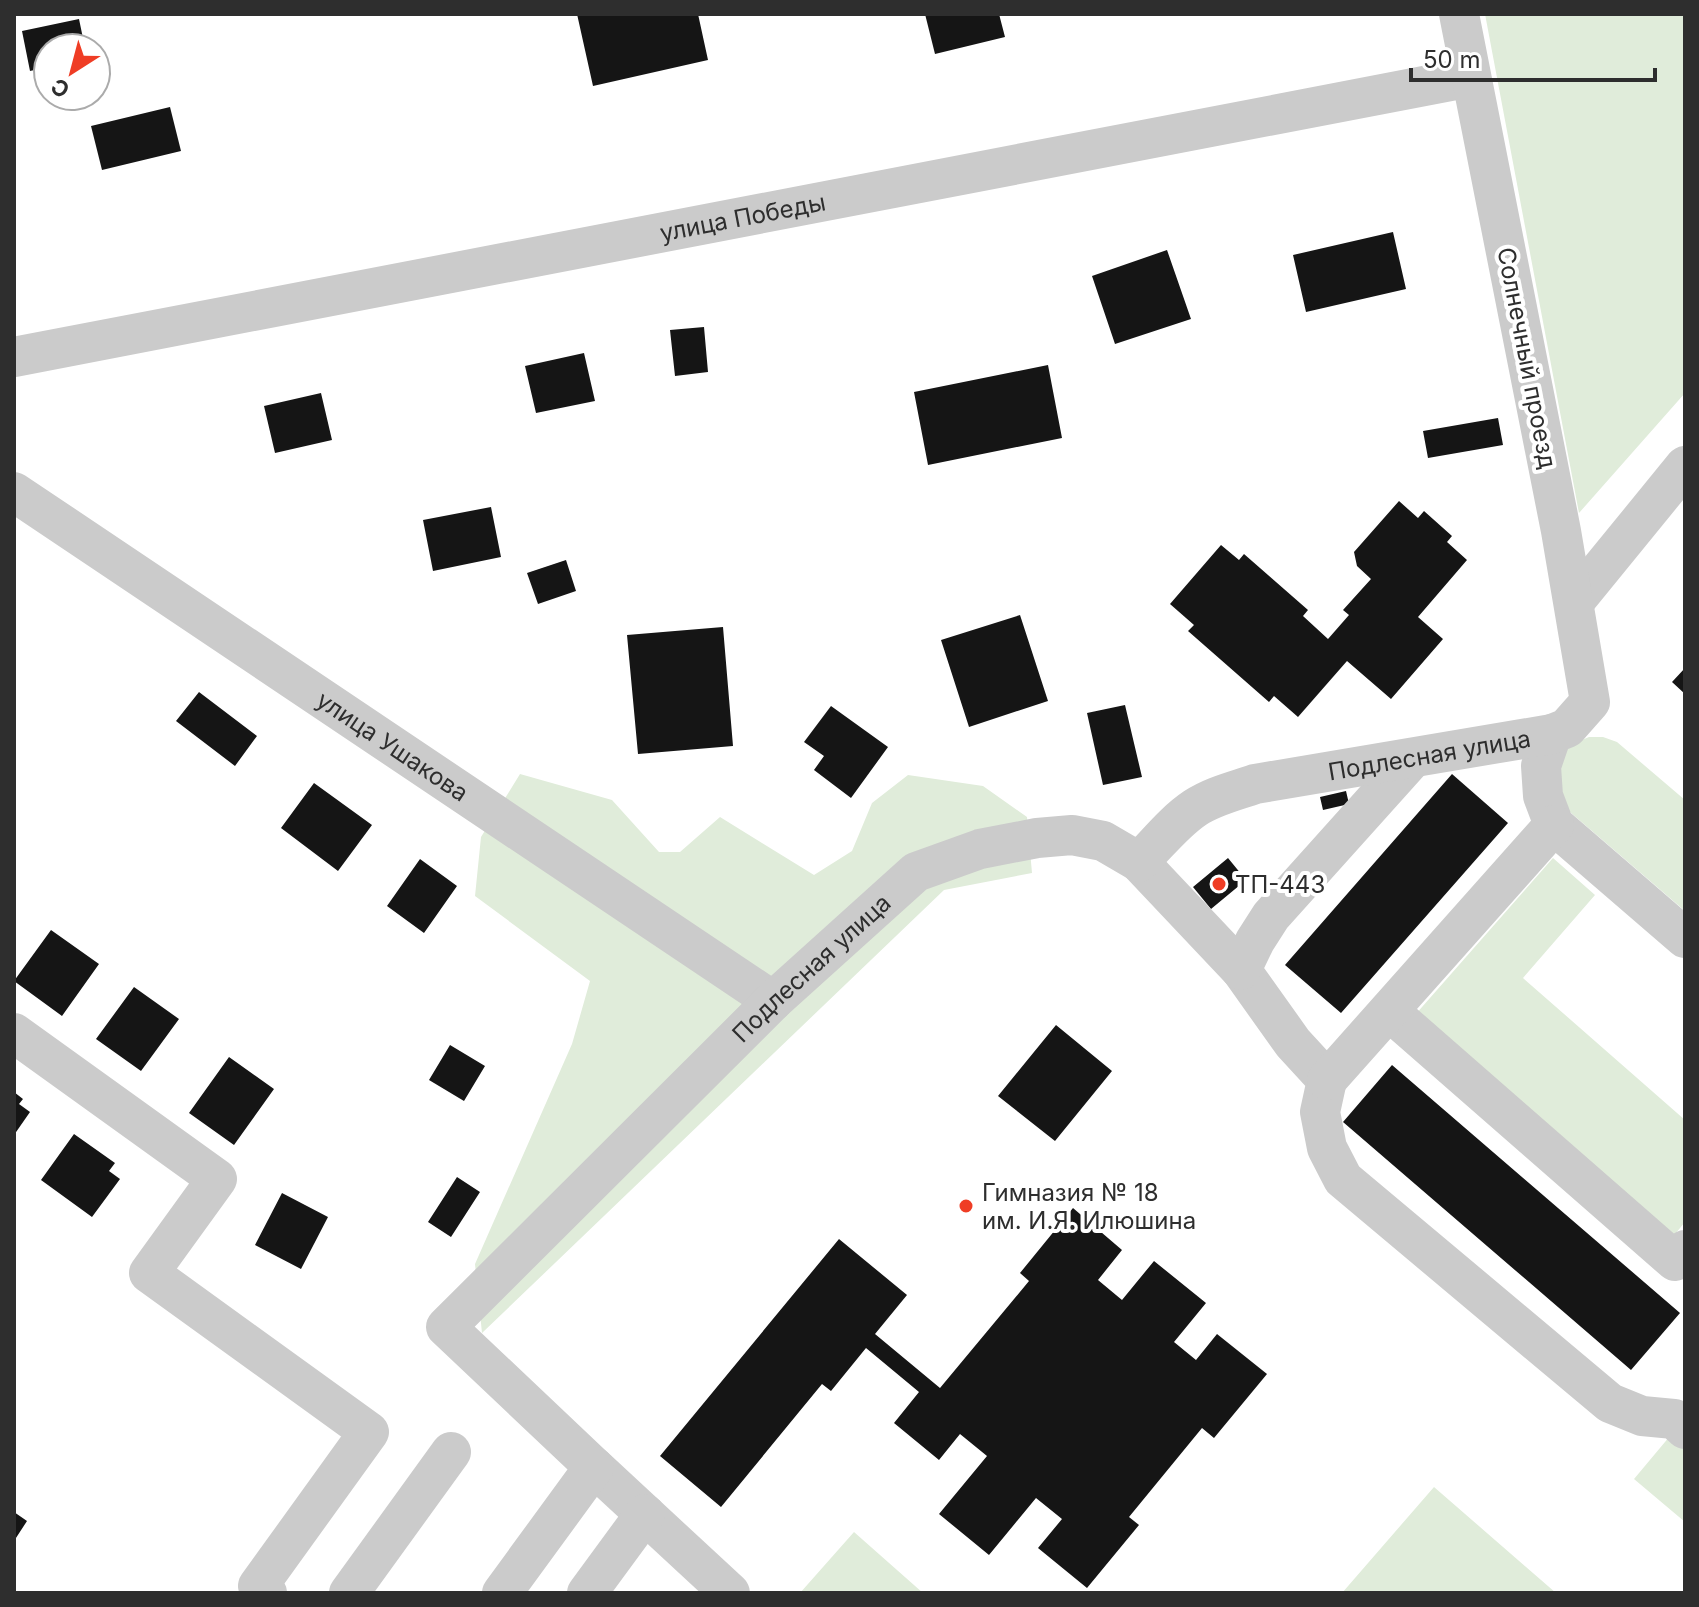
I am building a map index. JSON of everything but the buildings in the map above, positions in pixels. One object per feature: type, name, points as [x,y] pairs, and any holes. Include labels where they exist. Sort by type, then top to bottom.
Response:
[{"type":"street","name":"Солнечный проезд","points":[[1459,14],[1574,602],[1590,702]]},
{"type":"street","name":"улица Победы","points":[[14,357],[1471,77]]},
{"type":"street","points":[[1574,602],[1685,466]]},
{"type":"street","name":"улица Ушакова","points":[[14,492],[773,1001]]},
{"type":"street","name":"Подлесная улица","points":[[730,1593],[446,1327],[773,1001],[916,872],[980,849],[1072,835],[1103,841],[1139,862],[1177,822],[1217,796],[1255,784],[1552,734],[1567,728],[1590,702]]},
{"type":"street","points":[[1552,734],[1541,766],[1543,796],[1554,825],[1685,938]]},
{"type":"street","points":[[1241,970],[1271,916],[1412,759]]},
{"type":"street","points":[[1554,825],[1327,1080],[1320,1112],[1327,1148],[1343,1179],[1610,1403],[1642,1416],[1681,1422]]},
{"type":"street","points":[[1139,862],[1241,970],[1293,1043],[1327,1080]]},
{"type":"street","points":[[1389,1011],[1675,1261],[1685,1250]]},
{"type":"street","points":[[14,1033],[217,1179],[149,1273],[369,1432],[258,1586],[267,1593]]},
{"type":"street","points":[[349,1593],[451,1452]]},
{"type":"street","points":[[502,1593],[594,1467]]},
{"type":"street","points":[[587,1593],[645,1514]]},
{"type":"green space","points":[[1485,14],[1685,14],[1685,393],[1579,513]]},
{"type":"green space","points":[[1589,737],[1603,737],[1617,742],[1685,800],[1685,911],[1563,806],[1558,773],[1562,756],[1567,749]]},
{"type":"green space","points":[[520,774],[612,800],[659,852],[680,852],[720,817],[814,875],[852,851],[872,803],[908,775],[983,786],[1027,817],[1032,873],[944,890],[482,1333],[475,1264],[572,1044],[590,981],[475,896],[481,837]]},
{"type":"green space","points":[[1553,858],[1595,895],[1523,978],[1685,1120],[1685,1222],[1671,1239],[1415,1015]]},
{"type":"green space","points":[[1670,1436],[1685,1449],[1685,1522],[1634,1479]]},
{"type":"green space","points":[[1434,1487],[1556,1593],[1342,1593]]},
{"type":"green space","points":[[854,1532],[923,1593],[800,1593]]},
{"type":"place","name":"ТП-443","points":[[1219,884]]},
{"type":"place","name":"Гимназия № 18 им. И.Я. Илюшина","points":[[966,1206]]}]
